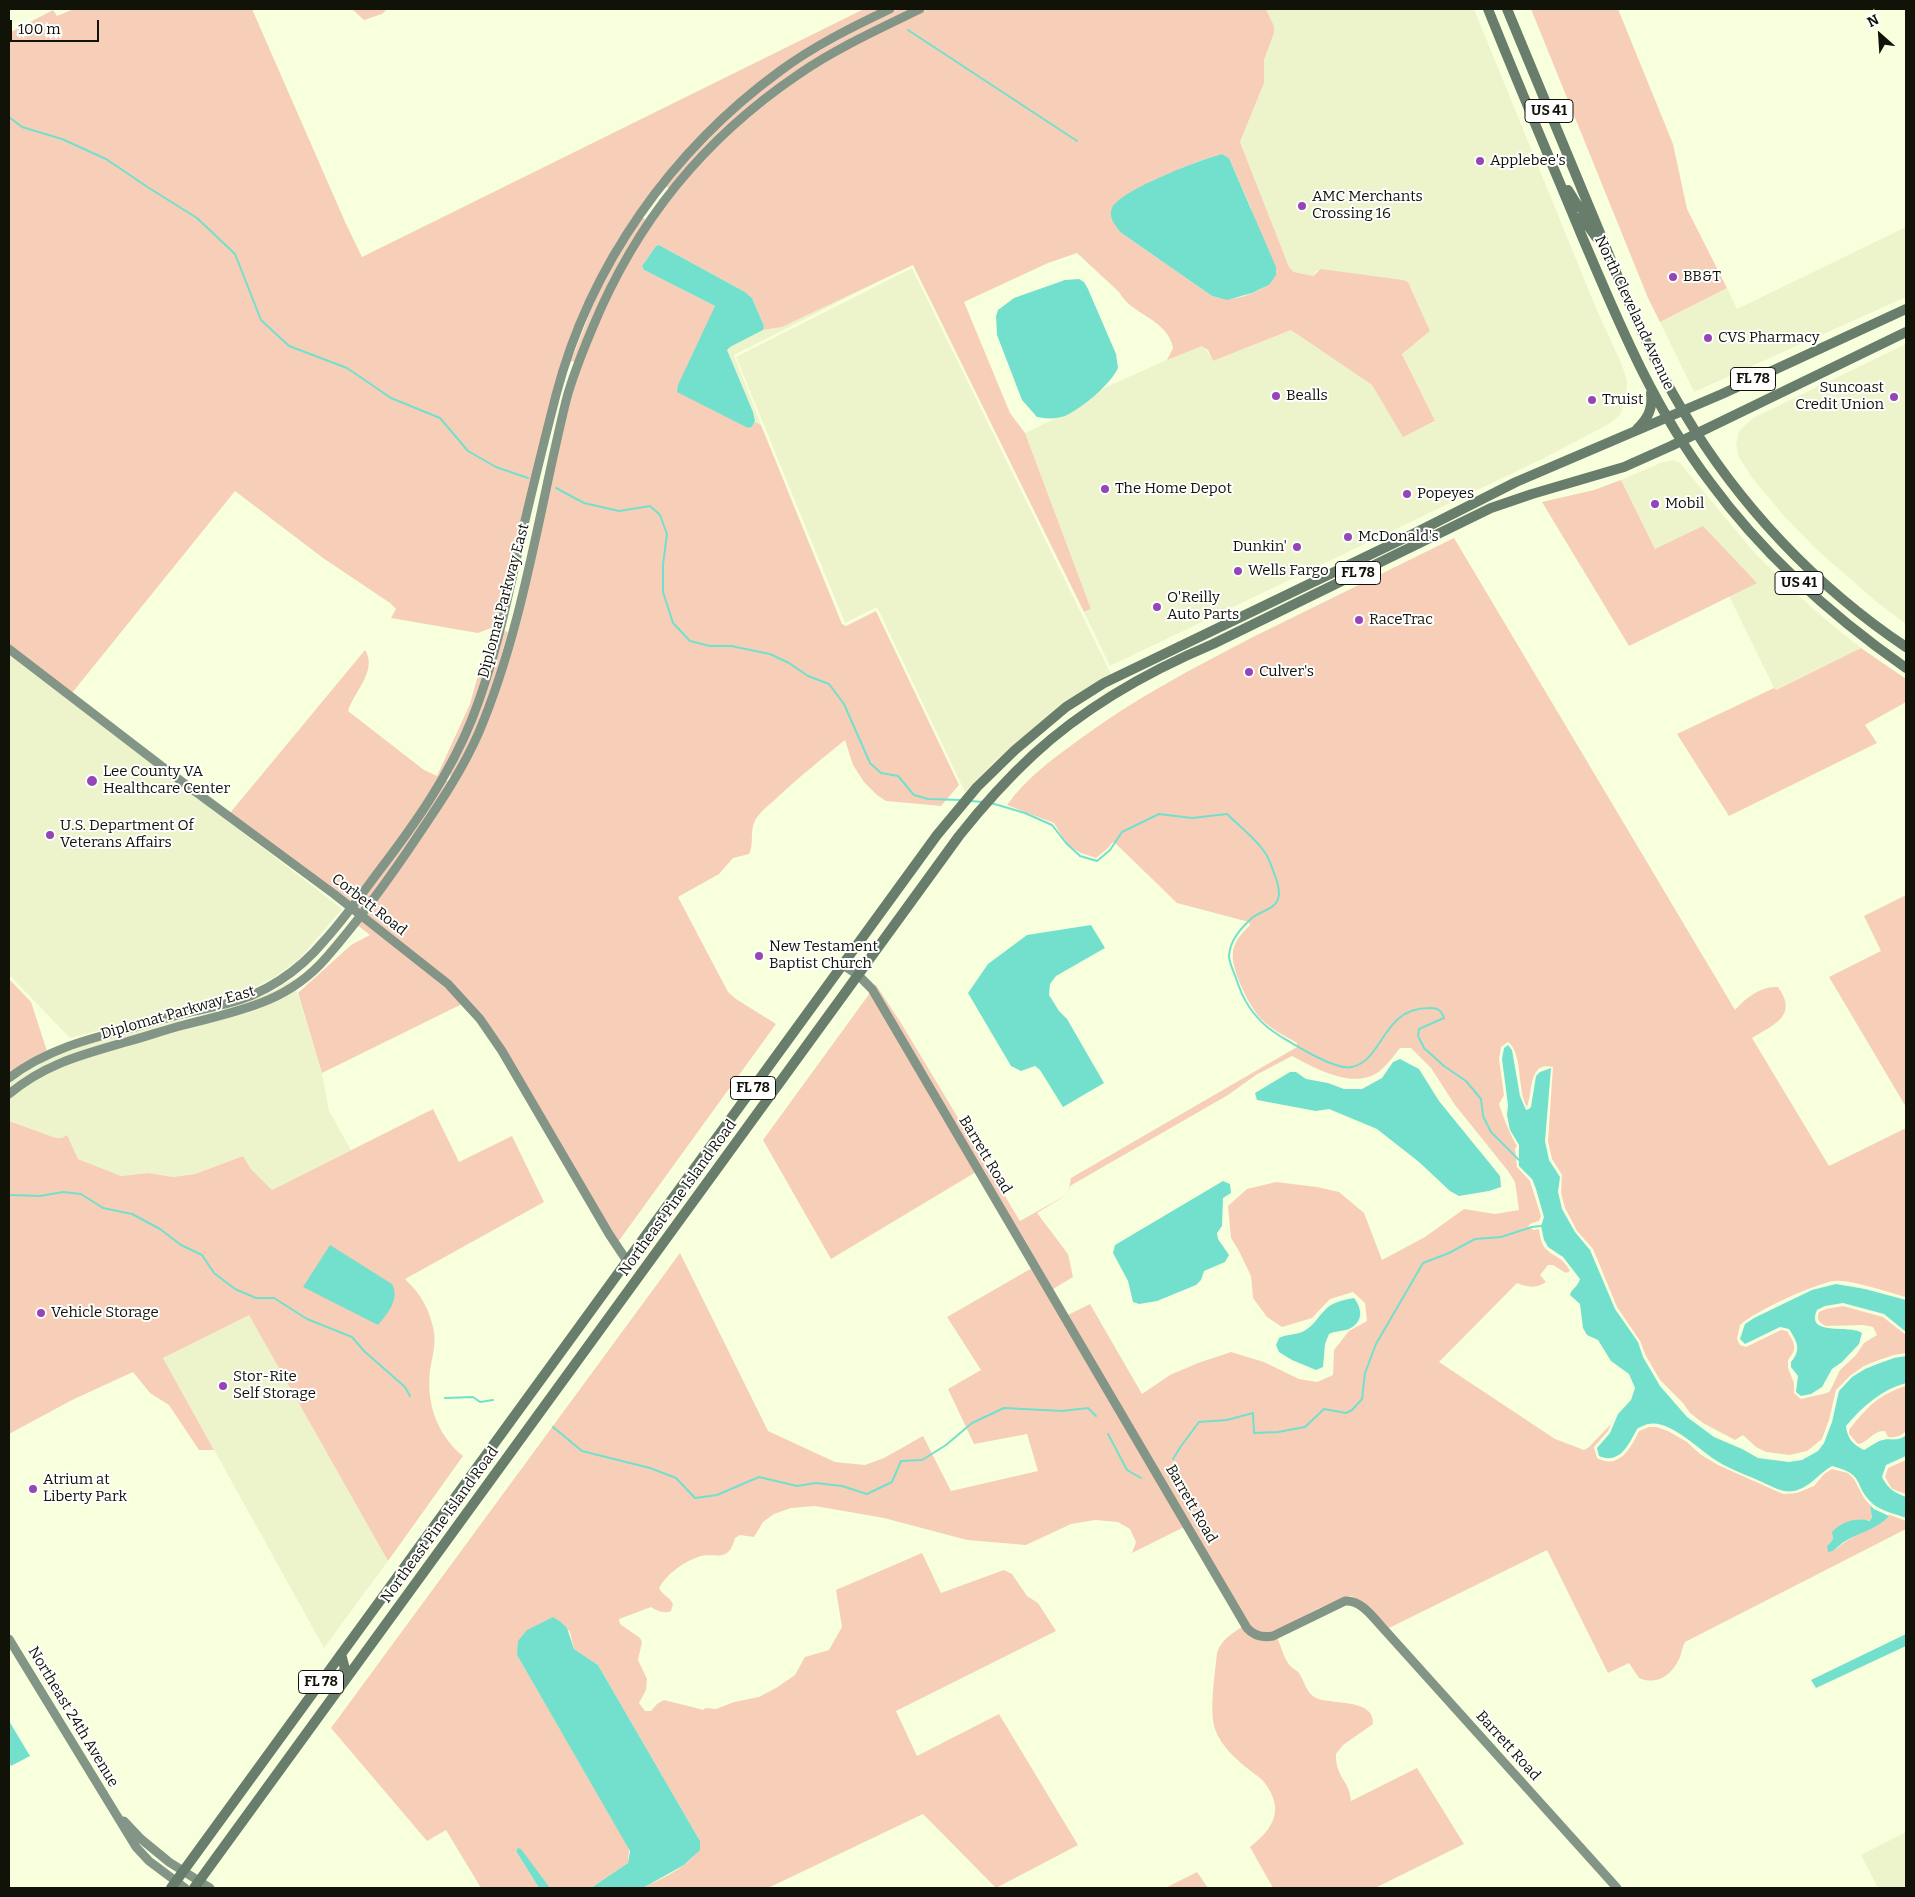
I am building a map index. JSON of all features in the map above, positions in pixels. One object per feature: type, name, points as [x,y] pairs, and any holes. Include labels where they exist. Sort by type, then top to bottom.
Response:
[{"type":"main road","name":"Diplomat Parkway East","points":[[9,1078],[41,1058],[71,1044],[180,1014],[227,1004],[260,991],[284,978],[304,962],[328,936],[396,849],[444,775],[473,718],[503,623],[551,416],[566,363],[592,298],[620,243],[641,213],[698,142],[755,90],[813,49],[890,9]]},
{"type":"main road","name":"Diplomat Parkway East","points":[[9,1094],[38,1073],[71,1058],[246,1010],[264,1003],[292,988],[314,971],[360,915],[402,859],[454,781],[480,729],[497,682],[513,626],[565,404],[577,366],[608,290],[632,246],[650,219],[685,176],[745,114],[825,57],[920,9]]},
{"type":"main road","name":"North Cleveland Avenue","points":[[1488,9],[1627,341],[1650,388],[1682,442],[1710,483],[1736,516],[1782,566],[1833,613],[1906,668]]},
{"type":"main road","name":"North Cleveland Avenue","points":[[1507,9],[1648,346],[1697,434],[1752,508],[1792,551],[1846,602],[1906,647]]},
{"type":"main road","points":[[1550,159],[1579,208],[1591,213]]},
{"type":"main road","points":[[641,213],[650,219]]},
{"type":"main road","points":[[1574,217],[1578,217],[1588,224],[1618,278]]},
{"type":"main road","name":"FL 78","points":[[1667,418],[1906,309]]},
{"type":"main road","name":"FL 78","points":[[1682,442],[1906,332]]},
{"type":"main road","points":[[566,363],[577,366]]},
{"type":"main road","points":[[1635,431],[1650,413],[1652,405],[1650,388]]},
{"type":"main road","name":"Northeast Pine Island Road","points":[[174,1885],[842,966],[960,806],[1002,762],[1046,723],[1086,694],[1128,671],[1220,628],[1521,479],[1667,418]]},
{"type":"main road","name":"Northeast Pine Island Road","points":[[197,1885],[979,811],[993,794],[1034,753],[1063,729],[1149,675],[1491,508],[1624,467],[1682,442]]},
{"type":"main road","points":[[503,623],[513,626]]},
{"type":"main road","points":[[1149,675],[1174,658],[1210,641],[1217,636],[1220,628]]},
{"type":"main road","name":"Corbett Road","points":[[9,649],[442,979],[480,1019],[502,1051],[608,1234],[627,1261]]},
{"type":"main road","points":[[444,775],[454,781]]},
{"type":"main road","name":"Barrett Road","points":[[842,966],[858,975],[872,989],[1247,1628],[1257,1636],[1273,1636],[1344,1601],[1351,1600],[1359,1603],[1617,1888]]},
{"type":"main road","name":"Northeast 24th Avenue","points":[[9,1639],[130,1839],[142,1854],[174,1885],[185,1888]]},
{"type":"main road","name":"Northeast Pine Island Road","points":[[266,1791],[273,1771],[342,1675],[344,1663],[341,1654]]},
{"type":"main road","name":"Northeast 24th Avenue","points":[[114,1810],[142,1839],[169,1862],[184,1871],[197,1885],[210,1888]]},
{"type":"shaded area","points":[[74,9],[252,9],[362,257],[864,9],[882,9],[729,108],[695,140],[631,220],[617,241],[589,297],[573,336],[510,582],[479,691],[457,746],[433,789],[393,847],[350,903],[230,813],[365,650],[369,665],[367,673],[348,711],[424,770],[437,776],[470,704],[491,628],[478,633],[391,618],[396,609],[390,603],[323,558],[235,491],[72,693],[9,645],[9,33],[53,10],[57,16]]},
{"type":"shaded area","points":[[352,9],[387,9],[382,14],[364,20]]},
{"type":"shaded area","points":[[898,9],[912,9],[797,71],[670,188],[666,187],[721,123],[767,85],[818,52]]},
{"type":"shaded area","points":[[928,9],[1266,9],[1274,26],[1274,33],[1264,60],[1264,83],[1240,142],[1289,267],[1294,272],[1313,276],[1321,269],[1408,282],[1430,331],[1402,354],[1435,421],[1403,437],[1372,385],[1291,330],[1213,361],[1208,350],[1202,346],[1167,360],[1173,348],[1170,338],[1164,330],[1125,300],[1119,292],[1077,253],[1048,263],[964,302],[1010,413],[1025,433],[1091,609],[1084,612],[913,265],[782,327],[763,330],[764,326],[752,298],[745,292],[659,245],[656,246],[642,266],[644,270],[715,306],[714,309],[748,428],[752,427],[755,422],[761,425],[842,624],[846,626],[876,611],[959,785],[941,806],[886,801],[864,782],[853,765],[845,740],[758,815],[753,827],[749,854],[733,858],[719,874],[678,897],[728,992],[776,1024],[618,1242],[491,1029],[365,915],[483,731],[573,388],[611,292],[635,248],[676,191],[709,154],[748,117],[801,77],[856,44]],"holes":[[[1222,154],[1229,158],[1251,208],[1269,285],[1248,295],[1228,299],[1212,296],[1120,232],[1113,221],[1112,211],[1119,201],[1130,193],[1163,176]]]},
{"type":"shaded area","points":[[1266,9],[1474,9],[1596,308],[1622,365],[1627,381],[1626,400],[1619,416],[1609,424],[1542,459],[1110,666],[1084,612],[1091,609],[1025,433],[1066,415],[1081,406],[1100,390],[1197,346],[1204,346],[1213,361],[1291,330],[1372,385],[1403,436],[1435,422],[1402,353],[1430,331],[1411,288],[1316,271],[1313,276],[1294,272],[1289,267],[1240,142],[1264,83],[1264,60],[1274,33],[1274,26]]},
{"type":"shaded area","points":[[1531,9],[1618,9],[1673,144],[1687,209],[1727,288],[1660,322],[1648,298]]},
{"type":"shaded area","points":[[642,217],[646,220],[614,271],[575,362],[571,361],[610,267]]},
{"type":"shaded area","points":[[1906,227],[1906,297],[1694,392],[1660,322],[1727,288],[1737,309]]},
{"type":"shaded area","points":[[912,268],[1111,674],[1085,690],[1028,733],[991,765],[965,792],[877,607],[845,623],[736,357]]},
{"type":"shaded area","points":[[901,270],[734,355],[761,425],[755,422],[753,412],[727,350],[763,330],[782,327]]},
{"type":"shaded area","points":[[1906,344],[1906,624],[1878,603],[1816,549],[1783,515],[1751,476],[1739,457],[1736,445],[1739,431],[1753,418]]},
{"type":"shaded area","points":[[1674,460],[1680,463],[1753,551],[1788,586],[1861,648],[1775,690],[1729,596],[1756,582],[1655,549],[1621,480],[1663,462]]},
{"type":"shaded area","points":[[1621,480],[1655,549],[1703,526],[1757,583],[1629,646],[1542,502],[1594,490]]},
{"type":"shaded area","points":[[1454,538],[1735,1010],[1749,997],[1765,988],[1778,987],[1784,997],[1785,1012],[1781,1018],[1775,1024],[1752,1038],[1829,1166],[1906,1128],[1906,1297],[1850,1282],[1834,1281],[1825,1283],[1785,1299],[1748,1319],[1740,1325],[1737,1339],[1740,1345],[1746,1347],[1781,1330],[1787,1331],[1794,1346],[1788,1360],[1788,1368],[1794,1383],[1794,1393],[1801,1399],[1830,1391],[1840,1370],[1856,1355],[1864,1343],[1877,1335],[1873,1327],[1863,1325],[1826,1326],[1819,1320],[1819,1312],[1843,1306],[1883,1317],[1906,1335],[1906,1353],[1894,1355],[1864,1366],[1851,1375],[1836,1390],[1829,1420],[1822,1439],[1807,1451],[1790,1455],[1766,1452],[1756,1447],[1743,1435],[1735,1440],[1703,1423],[1690,1413],[1683,1403],[1660,1380],[1646,1356],[1640,1341],[1617,1307],[1593,1249],[1577,1231],[1565,1208],[1561,1193],[1562,1175],[1552,1159],[1548,1141],[1553,1067],[1545,1066],[1535,1073],[1527,1107],[1513,1047],[1508,1042],[1501,1047],[1499,1059],[1504,1095],[1499,1104],[1517,1146],[1515,1149],[1517,1167],[1530,1181],[1541,1216],[1539,1221],[1530,1224],[1528,1227],[1534,1230],[1539,1229],[1544,1247],[1564,1262],[1570,1271],[1566,1273],[1553,1265],[1548,1265],[1540,1275],[1546,1282],[1531,1287],[1517,1283],[1439,1362],[1555,1439],[1584,1450],[1611,1424],[1608,1431],[1594,1447],[1597,1458],[1605,1461],[1618,1459],[1623,1455],[1639,1431],[1649,1427],[1657,1427],[1687,1442],[1700,1454],[1718,1465],[1783,1494],[1797,1493],[1814,1486],[1824,1474],[1832,1469],[1848,1473],[1854,1479],[1870,1505],[1872,1519],[1867,1521],[1856,1520],[1840,1528],[1833,1537],[1832,1543],[1835,1550],[1848,1540],[1876,1526],[1889,1516],[1888,1514],[1906,1521],[1906,1529],[1685,1642],[1680,1657],[1673,1669],[1664,1677],[1658,1679],[1646,1680],[1639,1678],[1629,1663],[1608,1673],[1547,1550],[1389,1628],[1363,1602],[1351,1596],[1319,1608],[1272,1633],[1265,1634],[1253,1630],[874,987],[876,985],[901,1023],[1020,1221],[1068,1194],[1071,1178],[1297,1047],[1297,1043],[1261,1019],[1246,996],[1237,977],[1233,951],[1237,940],[1250,925],[1249,922],[1177,903],[1114,842],[1096,858],[1081,853],[1067,845],[1054,823],[1007,805],[1023,786],[1050,761],[1100,724],[1143,697],[1253,637]],"holes":[[[1400,1048],[1411,1048],[1431,1068],[1455,1105],[1508,1171],[1515,1182],[1519,1210],[1495,1214],[1464,1209],[1425,1237],[1382,1260],[1364,1213],[1339,1192],[1276,1182],[1247,1189],[1228,1206],[1231,1238],[1251,1276],[1253,1298],[1267,1317],[1282,1327],[1312,1318],[1330,1299],[1353,1292],[1365,1303],[1367,1321],[1349,1331],[1334,1350],[1333,1375],[1317,1382],[1299,1379],[1264,1362],[1231,1352],[1170,1375],[1142,1394],[1090,1304],[1068,1315],[1053,1289],[1073,1277],[1068,1254],[1037,1213],[1068,1194],[1070,1186],[1228,1095],[1256,1075],[1292,1056],[1313,1067],[1337,1076],[1361,1078],[1372,1076],[1382,1069]]]},
{"type":"shaded area","points":[[504,631],[508,632],[494,681],[477,728],[452,777],[449,774]]},
{"type":"shaded area","points":[[1861,648],[1906,679],[1906,702],[1865,725],[1877,743],[1729,816],[1677,734],[1774,688],[1776,690]]},
{"type":"shaded area","name":"Lee County VA Healthcare Center","points":[[9,653],[342,909],[300,958],[275,977],[244,993],[70,1038],[9,975]]},
{"type":"shaded area","points":[[445,780],[449,782],[400,857],[360,911],[355,907]]},
{"type":"shaded area","points":[[1906,895],[1906,1107],[1829,977],[1881,951],[1864,916]]},
{"type":"shaded area","points":[[361,920],[446,987],[462,1004],[322,1073],[298,993],[351,945],[370,935],[357,925]]},
{"type":"shaded area","points":[[9,979],[31,1002],[47,1051],[9,1074]]},
{"type":"shaded area","points":[[293,979],[294,982],[263,1000],[70,1055],[47,1064],[9,1090],[9,1083],[48,1059],[96,1041],[161,1023],[197,1017],[197,1015],[239,1004],[271,992]]},
{"type":"shaded area","points":[[296,989],[322,1073],[329,1111],[351,1150],[272,1190],[251,1169],[243,1156],[195,1174],[173,1177],[149,1173],[121,1176],[78,1159],[67,1136],[56,1138],[9,1121],[9,1099],[22,1088],[61,1065],[183,1029],[248,1013],[266,1006]]},
{"type":"shaded area","points":[[870,993],[976,1172],[831,1259],[763,1140]]},
{"type":"shaded area","points":[[433,1109],[459,1162],[512,1136],[544,1202],[405,1279],[424,1303],[434,1332],[434,1351],[429,1382],[435,1418],[446,1438],[463,1456],[388,1561],[249,1315],[163,1358],[214,1450],[199,1450],[169,1405],[150,1393],[133,1372],[72,1400],[9,1434],[9,1121],[56,1138],[62,1138],[67,1135],[78,1159],[121,1176],[149,1173],[173,1177],[195,1174],[243,1156],[251,1169],[272,1190]]},
{"type":"shaded area","points":[[680,1253],[768,1431],[835,1462],[865,1465],[884,1458],[923,1436],[951,1491],[1038,1471],[1027,1434],[974,1444],[948,1389],[981,1370],[947,1317],[1032,1268],[1184,1527],[1132,1553],[1136,1542],[1130,1529],[1118,1522],[1095,1520],[1071,1524],[1026,1545],[967,1540],[884,1518],[815,1506],[791,1508],[774,1514],[763,1522],[754,1537],[740,1535],[735,1538],[729,1552],[692,1559],[671,1573],[659,1588],[673,1604],[671,1611],[661,1612],[651,1607],[619,1619],[620,1624],[640,1638],[642,1642],[638,1660],[647,1679],[646,1690],[639,1703],[645,1711],[651,1711],[664,1700],[704,1710],[705,1708],[716,1709],[734,1702],[759,1697],[776,1688],[795,1675],[805,1657],[829,1650],[842,1627],[836,1590],[922,1553],[941,1593],[1004,1570],[1012,1574],[1027,1596],[1038,1603],[1056,1631],[896,1711],[917,1756],[999,1714],[1078,1845],[996,1888],[923,1814],[768,1888],[643,1888],[669,1875],[686,1863],[698,1849],[700,1841],[598,1665],[574,1649],[570,1632],[561,1622],[542,1624],[532,1628],[525,1637],[517,1655],[629,1848],[628,1863],[591,1888],[550,1888],[518,1848],[516,1851],[539,1888],[481,1888],[446,1830],[427,1841],[331,1728]]},
{"type":"shaded area","points":[[249,1314],[388,1561],[324,1648],[163,1358]]},
{"type":"shaded area","points":[[1906,1386],[1906,1431],[1898,1436],[1891,1437],[1888,1437],[1885,1431],[1877,1432],[1858,1444],[1849,1434],[1849,1430],[1855,1422],[1867,1409],[1888,1393]]},
{"type":"shaded area","points":[[1906,1460],[1906,1494],[1892,1489],[1885,1477],[1888,1468]]},
{"type":"shaded area","points":[[1242,1627],[1277,1638],[1286,1660],[1299,1673],[1313,1696],[1323,1700],[1360,1706],[1372,1716],[1373,1724],[1343,1745],[1336,1754],[1336,1762],[1348,1788],[1351,1801],[1417,1768],[1464,1844],[1375,1888],[1273,1888],[1250,1847],[1271,1825],[1274,1818],[1274,1801],[1263,1781],[1230,1753],[1221,1742],[1213,1721],[1213,1692],[1217,1653],[1224,1641]]},
{"type":"shaded area","points":[[1906,1832],[1906,1888],[1878,1888],[1861,1855]]},
{"type":"shaded area","points":[[1197,1872],[1208,1888],[1165,1888]]},
{"type":"water","points":[[1222,154],[1229,158],[1276,267],[1276,275],[1269,285],[1252,293],[1227,300],[1212,296],[1120,232],[1111,215],[1112,208],[1118,201],[1145,184]]},
{"type":"water","points":[[659,245],[745,292],[752,298],[764,326],[763,330],[727,350],[753,412],[755,421],[752,427],[748,428],[677,392],[678,385],[715,306],[644,270],[642,266],[656,246]]},
{"type":"water","points":[[1079,279],[1084,282],[1088,289],[1116,354],[1118,368],[1102,388],[1072,413],[1055,418],[1037,417],[1022,400],[997,335],[996,316],[998,310],[1014,298],[1065,280]]},
{"type":"water","points":[[1091,925],[1105,948],[1056,976],[1050,984],[1049,995],[1059,1011],[1067,1019],[1104,1083],[1063,1107],[1040,1070],[1035,1066],[1021,1071],[1011,1066],[968,993],[988,964],[1027,935]]},
{"type":"water","points":[[1508,1045],[1512,1050],[1520,1096],[1526,1110],[1531,1107],[1536,1076],[1540,1072],[1551,1068],[1545,1141],[1549,1160],[1560,1177],[1558,1192],[1562,1209],[1575,1232],[1590,1250],[1615,1309],[1638,1342],[1643,1357],[1660,1386],[1687,1417],[1714,1437],[1758,1458],[1789,1462],[1802,1460],[1818,1451],[1824,1443],[1832,1422],[1839,1391],[1852,1377],[1880,1363],[1906,1356],[1906,1383],[1881,1394],[1859,1412],[1846,1426],[1851,1441],[1864,1450],[1886,1439],[1898,1439],[1906,1435],[1906,1456],[1886,1465],[1882,1477],[1892,1490],[1906,1497],[1906,1518],[1873,1504],[1855,1477],[1843,1469],[1832,1466],[1800,1489],[1794,1491],[1782,1490],[1733,1470],[1710,1456],[1684,1436],[1666,1426],[1657,1424],[1648,1424],[1637,1429],[1623,1452],[1613,1458],[1599,1456],[1597,1448],[1610,1433],[1618,1414],[1631,1400],[1635,1388],[1629,1374],[1611,1361],[1598,1340],[1587,1335],[1583,1328],[1580,1304],[1570,1295],[1580,1279],[1563,1257],[1548,1247],[1544,1240],[1541,1226],[1544,1217],[1536,1189],[1532,1179],[1519,1166],[1519,1145],[1510,1130],[1507,1115],[1508,1105],[1502,1059],[1504,1048]]},
{"type":"water","points":[[1400,1059],[1419,1069],[1439,1101],[1500,1176],[1501,1187],[1459,1196],[1450,1191],[1419,1162],[1377,1129],[1329,1109],[1316,1111],[1257,1100],[1255,1093],[1290,1072],[1296,1072],[1306,1079],[1328,1083],[1344,1089],[1362,1089],[1382,1078],[1393,1062]]},
{"type":"water","points":[[1223,1181],[1230,1184],[1231,1193],[1223,1198],[1222,1226],[1217,1233],[1218,1239],[1229,1255],[1225,1262],[1204,1271],[1201,1280],[1196,1285],[1157,1301],[1139,1304],[1133,1302],[1128,1281],[1113,1253],[1115,1245]]},
{"type":"water","points":[[330,1245],[392,1284],[395,1295],[392,1306],[378,1325],[303,1287]]},
{"type":"water","points":[[1836,1284],[1865,1289],[1906,1300],[1906,1332],[1884,1314],[1843,1303],[1825,1306],[1817,1310],[1815,1318],[1817,1324],[1823,1327],[1848,1329],[1862,1333],[1859,1344],[1842,1362],[1832,1369],[1822,1387],[1811,1394],[1801,1396],[1796,1392],[1798,1376],[1791,1367],[1797,1346],[1789,1329],[1780,1327],[1745,1344],[1740,1339],[1745,1324],[1754,1318],[1812,1290]]},
{"type":"water","points":[[1354,1298],[1360,1310],[1359,1319],[1349,1329],[1329,1334],[1325,1344],[1323,1367],[1316,1370],[1292,1360],[1279,1352],[1276,1345],[1279,1338],[1306,1330],[1331,1305]]},
{"type":"water","points":[[1870,1505],[1889,1516],[1879,1525],[1847,1540],[1834,1550],[1828,1552],[1827,1546],[1832,1540],[1832,1532],[1840,1525],[1849,1521],[1869,1521],[1872,1518]]},
{"type":"water","points":[[553,1617],[567,1628],[574,1649],[598,1665],[700,1841],[700,1850],[684,1865],[643,1888],[591,1888],[628,1863],[630,1851],[517,1655],[518,1641],[527,1630]]},
{"type":"water","points":[[1906,1634],[1906,1646],[1816,1688],[1811,1680]]},
{"type":"water","points":[[9,1721],[30,1756],[11,1766],[9,1761]]},
{"type":"water","points":[[518,1848],[521,1849],[550,1888],[539,1888],[516,1851]]},
{"type":"waterway","points":[[908,30],[1077,141]]},
{"type":"waterway","points":[[9,117],[22,127],[62,139],[106,159],[197,218],[235,254],[261,320],[289,346],[347,368],[391,398],[440,418],[468,451],[496,467],[528,478]]},
{"type":"waterway","points":[[556,488],[584,503],[619,511],[650,506],[660,515],[667,534],[663,565],[663,592],[673,623],[690,641],[710,646],[731,646],[770,654],[789,663],[808,676],[829,684],[844,704],[870,763],[881,773],[898,776],[914,795],[928,799],[961,800]]},
{"type":"waterway","points":[[971,801],[983,802]]},
{"type":"waterway","points":[[991,803],[1025,813],[1052,825],[1066,843],[1080,856],[1097,861],[1110,850],[1122,832],[1159,814],[1192,818],[1227,814],[1265,852],[1279,890],[1276,903],[1252,918],[1231,945],[1230,963],[1245,1000],[1254,1014],[1273,1031],[1295,1045],[1336,1065],[1352,1067],[1363,1062],[1371,1055],[1393,1024],[1402,1016],[1414,1010],[1430,1008],[1439,1010],[1444,1018],[1419,1029],[1418,1036],[1424,1048],[1444,1066],[1466,1081],[1481,1099],[1483,1116],[1491,1132],[1519,1160]]},
{"type":"waterway","points":[[9,1195],[40,1196],[63,1192],[81,1194],[103,1208],[132,1214],[160,1229],[181,1245],[202,1255],[214,1273],[235,1289],[256,1298],[274,1298],[307,1319],[352,1337],[364,1351],[405,1387],[410,1396]]},
{"type":"waterway","points":[[1173,1459],[1199,1422],[1227,1420],[1253,1413],[1254,1433],[1278,1432],[1305,1427],[1324,1409],[1346,1413],[1352,1410],[1362,1399],[1365,1373],[1376,1344],[1423,1263],[1449,1253],[1475,1239],[1501,1237],[1541,1226]]},
{"type":"waterway","points":[[445,1398],[473,1397],[480,1402],[493,1400]]},
{"type":"waterway","points":[[553,1427],[582,1451],[650,1468],[676,1478],[695,1498],[717,1495],[759,1477],[797,1486],[816,1483],[842,1486],[867,1494],[892,1482],[901,1461],[922,1460],[946,1445],[972,1423],[1004,1408],[1062,1411],[1088,1408],[1096,1416]]},
{"type":"waterway","points":[[1108,1434],[1127,1470],[1141,1478]]},
{"type":"place","name":"Applebee's","points":[[1480,161]]},
{"type":"place","name":"AMC Merchants Crossing 16","points":[[1302,206]]},
{"type":"place","name":"BB&T","points":[[1673,277]]},
{"type":"place","name":"CVS Pharmacy","points":[[1708,338]]},
{"type":"place","name":"Bealls","points":[[1276,396]]},
{"type":"place","name":"Suncoast Credit Union","points":[[1894,397]]},
{"type":"place","name":"Truist","points":[[1592,400]]},
{"type":"place","name":"The Home Depot","points":[[1105,489]]},
{"type":"place","name":"Popeyes","points":[[1407,494]]},
{"type":"place","name":"Mobil","points":[[1655,504]]},
{"type":"place","name":"McDonald's","points":[[1348,537]]},
{"type":"place","name":"Dunkin'","points":[[1297,547]]},
{"type":"place","name":"Wells Fargo","points":[[1238,571]]},
{"type":"place","name":"O'Reilly Auto Parts","points":[[1157,607]]},
{"type":"place","name":"RaceTrac","points":[[1359,620]]},
{"type":"place","name":"Culver's","points":[[1249,672]]},
{"type":"place","name":"Lee County VA Healthcare Center","points":[[92,781]]},
{"type":"place","name":"U.S. Department Of Veterans Affairs","points":[[50,835]]},
{"type":"place","name":"New Testament Baptist Church","points":[[759,956]]},
{"type":"place","name":"Vehicle Storage","points":[[41,1313]]},
{"type":"place","name":"Stor-Rite Self Storage","points":[[223,1386]]},
{"type":"place","name":"Atrium at Liberty Park","points":[[33,1489]]}]
